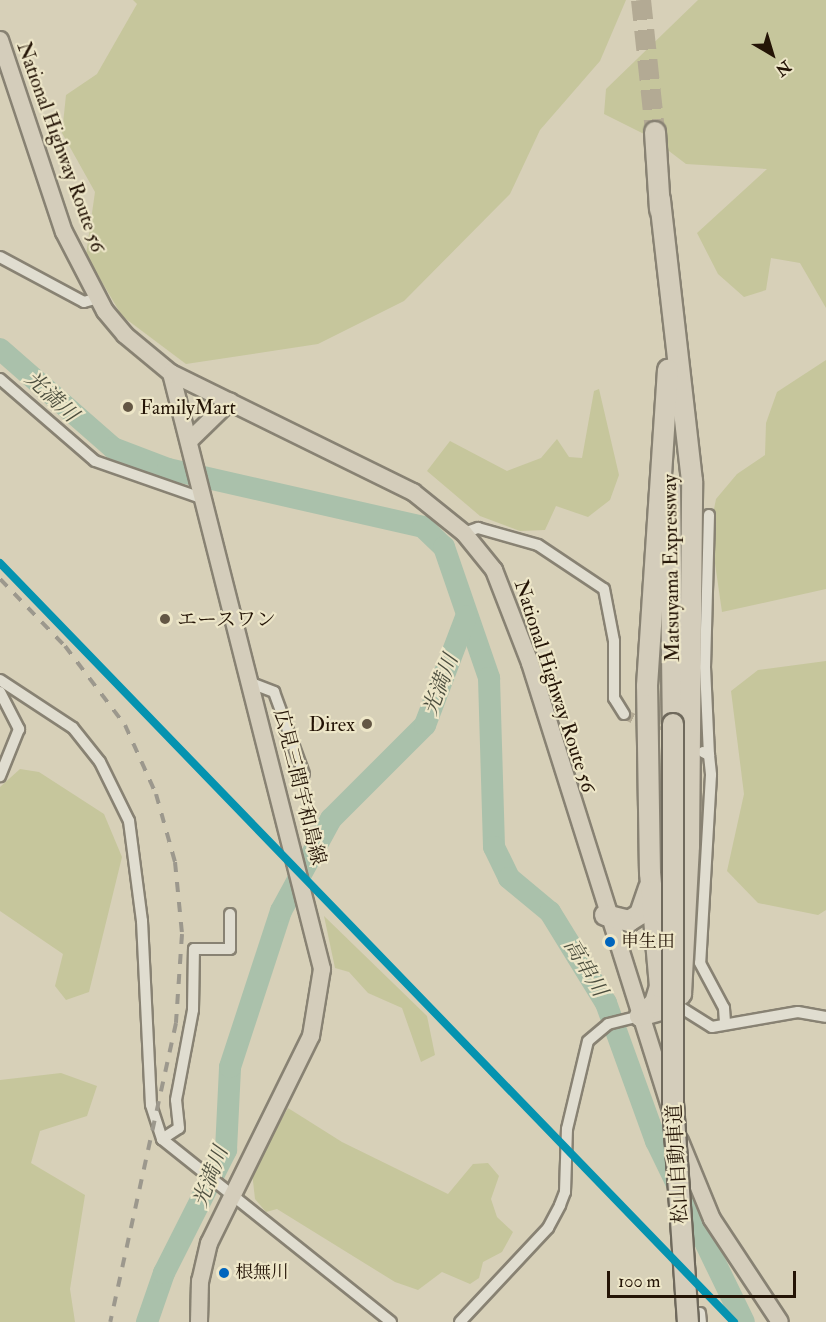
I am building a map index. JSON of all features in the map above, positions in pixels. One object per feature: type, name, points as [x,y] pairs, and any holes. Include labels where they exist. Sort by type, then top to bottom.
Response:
[{"type":"highway","name":"Matsuyama Expressway","points":[[655,132],[668,370],[672,724],[668,1001]]},
{"type":"highway","points":[[633,1018],[668,1001],[686,971],[693,548],[680,347],[660,199]]},
{"type":"highway","points":[[668,370],[646,686],[650,873],[668,1001]]},
{"type":"highway","points":[[605,915],[620,922],[640,914],[650,873]]},
{"type":"highway","name":"松山自動車道","points":[[668,1001],[676,1174],[696,1319]]},
{"type":"main road","name":"National Highway Route 56","points":[[0,40],[64,232],[98,298],[146,357],[171,373],[413,492],[464,533],[494,570],[507,599],[605,915],[633,1018],[694,1183],[733,1254],[780,1322]]},
{"type":"main road","points":[[171,373],[189,441],[230,401]]},
{"type":"main road","name":"広見三間宇和島線","points":[[189,441],[316,933],[322,969],[314,1027],[224,1191],[204,1260],[199,1322]]},
{"type":"street","points":[[0,257],[84,302],[98,298]]},
{"type":"street","points":[[0,379],[95,461],[203,496]]},
{"type":"street","points":[[709,515],[705,668],[706,754],[700,963],[724,1008],[725,1024]]},
{"type":"street","points":[[464,533],[478,528],[538,545],[604,590],[614,641],[614,698],[624,714]]},
{"type":"street","points":[[0,680],[73,728],[100,762],[129,821],[142,931],[151,1105],[162,1138],[205,1176],[391,1322]]},
{"type":"street","points":[[251,683],[274,692],[304,774]]},
{"type":"street","points":[[0,692],[19,729],[0,776]]},
{"type":"street","points":[[162,1138],[179,1128],[176,1100],[193,1010],[194,949],[230,949],[230,914]]},
{"type":"street","points":[[668,1001],[712,1027],[798,1012],[826,1017]]},
{"type":"street","points":[[460,1322],[548,1228],[565,1192],[567,1129],[588,1041],[608,1024],[633,1018]]},
{"type":"green space","points":[[133,0],[626,0],[600,61],[540,130],[510,194],[404,301],[318,344],[186,364],[122,316],[86,255],[95,192],[62,133],[66,95],[97,74],[137,4]]},
{"type":"green space","points":[[698,0],[826,0],[826,308],[800,263],[771,258],[766,290],[744,297],[718,274],[697,233],[767,169],[686,164],[652,138],[604,114],[606,89]]},
{"type":"green space","points":[[826,360],[826,589],[722,612],[710,529],[716,499],[737,474],[765,455],[766,423],[777,392]]},
{"type":"green space","points":[[599,389],[619,475],[610,500],[588,517],[556,506],[545,530],[520,531],[480,516],[427,471],[450,441],[507,471],[541,458],[557,439],[569,457],[582,458],[594,391]]},
{"type":"green space","points":[[826,661],[826,910],[818,915],[758,903],[727,871],[744,794],[731,691],[758,670]]},
{"type":"green space","points":[[20,769],[39,772],[104,814],[122,857],[89,992],[66,1000],[55,986],[63,954],[0,911],[0,787]]},
{"type":"green space","points":[[324,916],[427,1016],[435,1055],[421,1062],[402,1008],[368,993],[349,972],[335,968]]},
{"type":"green space","points":[[61,1073],[97,1086],[87,1116],[40,1131],[31,1163],[85,1195],[70,1289],[75,1322],[0,1322],[0,1080]]},
{"type":"green space","points":[[288,1108],[342,1142],[448,1194],[473,1164],[488,1163],[499,1176],[491,1199],[497,1217],[513,1232],[502,1252],[483,1262],[479,1278],[470,1284],[442,1272],[418,1290],[395,1282],[277,1209],[266,1212],[255,1199],[252,1172]]},
{"type":"waterway","name":"高串川","points":[[0,349],[113,448],[168,469],[423,527],[444,547],[489,678],[494,847],[509,878],[550,912],[606,1003],[656,1141],[744,1322]]},
{"type":"waterway","name":"光満川","points":[[147,1322],[164,1273],[226,1150],[230,1067],[281,911],[331,819],[425,725],[466,617]]},
{"type":"tunnel","points":[[641,0],[655,132]]},
{"type":"tunnel","points":[[624,714],[675,739]]},
{"type":"railway","points":[[0,579],[65,646],[125,725],[156,794],[175,862],[182,934],[176,1023],[110,1322]]},
{"type":"transit line","points":[[0,563],[734,1322]]},
{"type":"place","name":"FamilyMart","points":[[128,407]]},
{"type":"place","name":"エースワン","points":[[165,619]]},
{"type":"place","name":"Direx","points":[[367,724]]},
{"type":"place","name":"申生田","points":[[610,942]]},
{"type":"place","name":"根無川","points":[[224,1273]]}]
